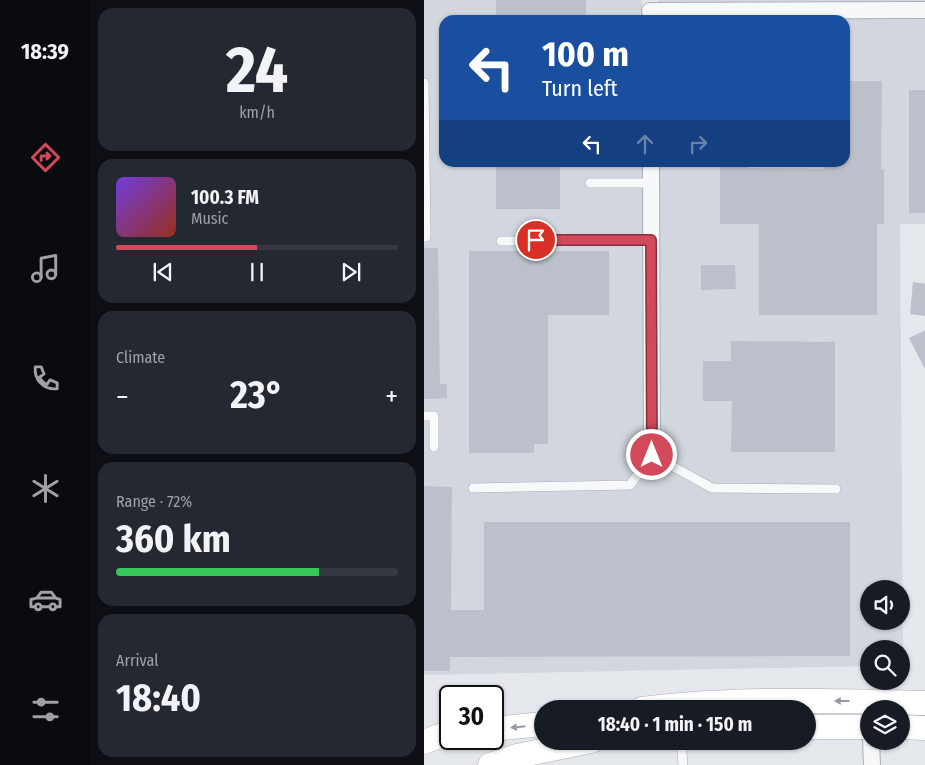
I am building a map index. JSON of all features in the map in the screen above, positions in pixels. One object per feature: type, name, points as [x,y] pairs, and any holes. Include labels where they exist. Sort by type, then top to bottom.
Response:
[{"type":"street","points":[[650,10],[737,5],[925,10]]},
{"type":"street","points":[[651,167],[652,455]]},
{"type":"street","points":[[910,703],[925,702]]},
{"type":"street","points":[[816,704],[860,705]]},
{"type":"street","points":[[504,728],[534,725]]},
{"type":"street","points":[[816,727],[860,727]]},
{"type":"street","points":[[910,727],[925,728]]},
{"type":"street","points":[[424,742],[439,736]]},
{"type":"street","points":[[490,765],[517,756],[547,750]]},
{"type":"street","points":[[871,750],[872,765]]},
{"type":"lane","points":[[424,83],[426,237],[424,237]]},
{"type":"lane","points":[[590,183],[651,183]]},
{"type":"lane","points":[[501,240],[651,240]]},
{"type":"lane","points":[[424,416],[434,416],[434,447]]},
{"type":"lane","points":[[473,488],[630,485],[652,455],[712,488],[836,490]]},
{"type":"lane","points":[[682,750],[683,765]]},
{"type":"shaded area","points":[[424,0],[642,0],[643,15],[439,15],[439,167],[643,167],[644,463],[659,463],[658,167],[850,167],[850,18],[925,18],[925,224],[900,224],[902,580],[860,580],[860,630],[903,630],[903,640],[860,640],[860,666],[424,675]]},
{"type":"shaded area","points":[[658,0],[925,0],[926,1],[658,2]]},
{"type":"building","points":[[496,0],[586,0],[586,15],[496,15]]},
{"type":"building","points":[[850,81],[882,81],[881,169],[884,169],[884,224],[877,224],[877,315],[759,315],[759,224],[720,224],[720,167],[824,169],[824,167],[850,167]]},
{"type":"building","points":[[909,90],[926,90],[926,213],[909,213]]},
{"type":"building","points":[[496,167],[560,167],[560,209],[496,209]]},
{"type":"building","points":[[424,248],[438,248],[440,384],[447,384],[447,398],[424,399]]},
{"type":"building","points":[[469,251],[609,251],[609,315],[548,315],[548,444],[534,444],[534,453],[469,453]]},
{"type":"building","points":[[701,265],[735,265],[736,289],[701,290]]},
{"type":"building","points":[[913,282],[926,284],[926,316],[910,314]]},
{"type":"building","points":[[926,330],[926,371],[909,338]]},
{"type":"building","points":[[731,341],[835,342],[835,452],[731,452],[732,401],[703,401],[703,361],[731,361]]},
{"type":"building","points":[[424,486],[452,487],[451,610],[484,610],[484,522],[850,522],[850,656],[450,657],[450,671],[424,671]]},
{"type":"route","points":[[536,240],[651,240],[652,455]]}]
